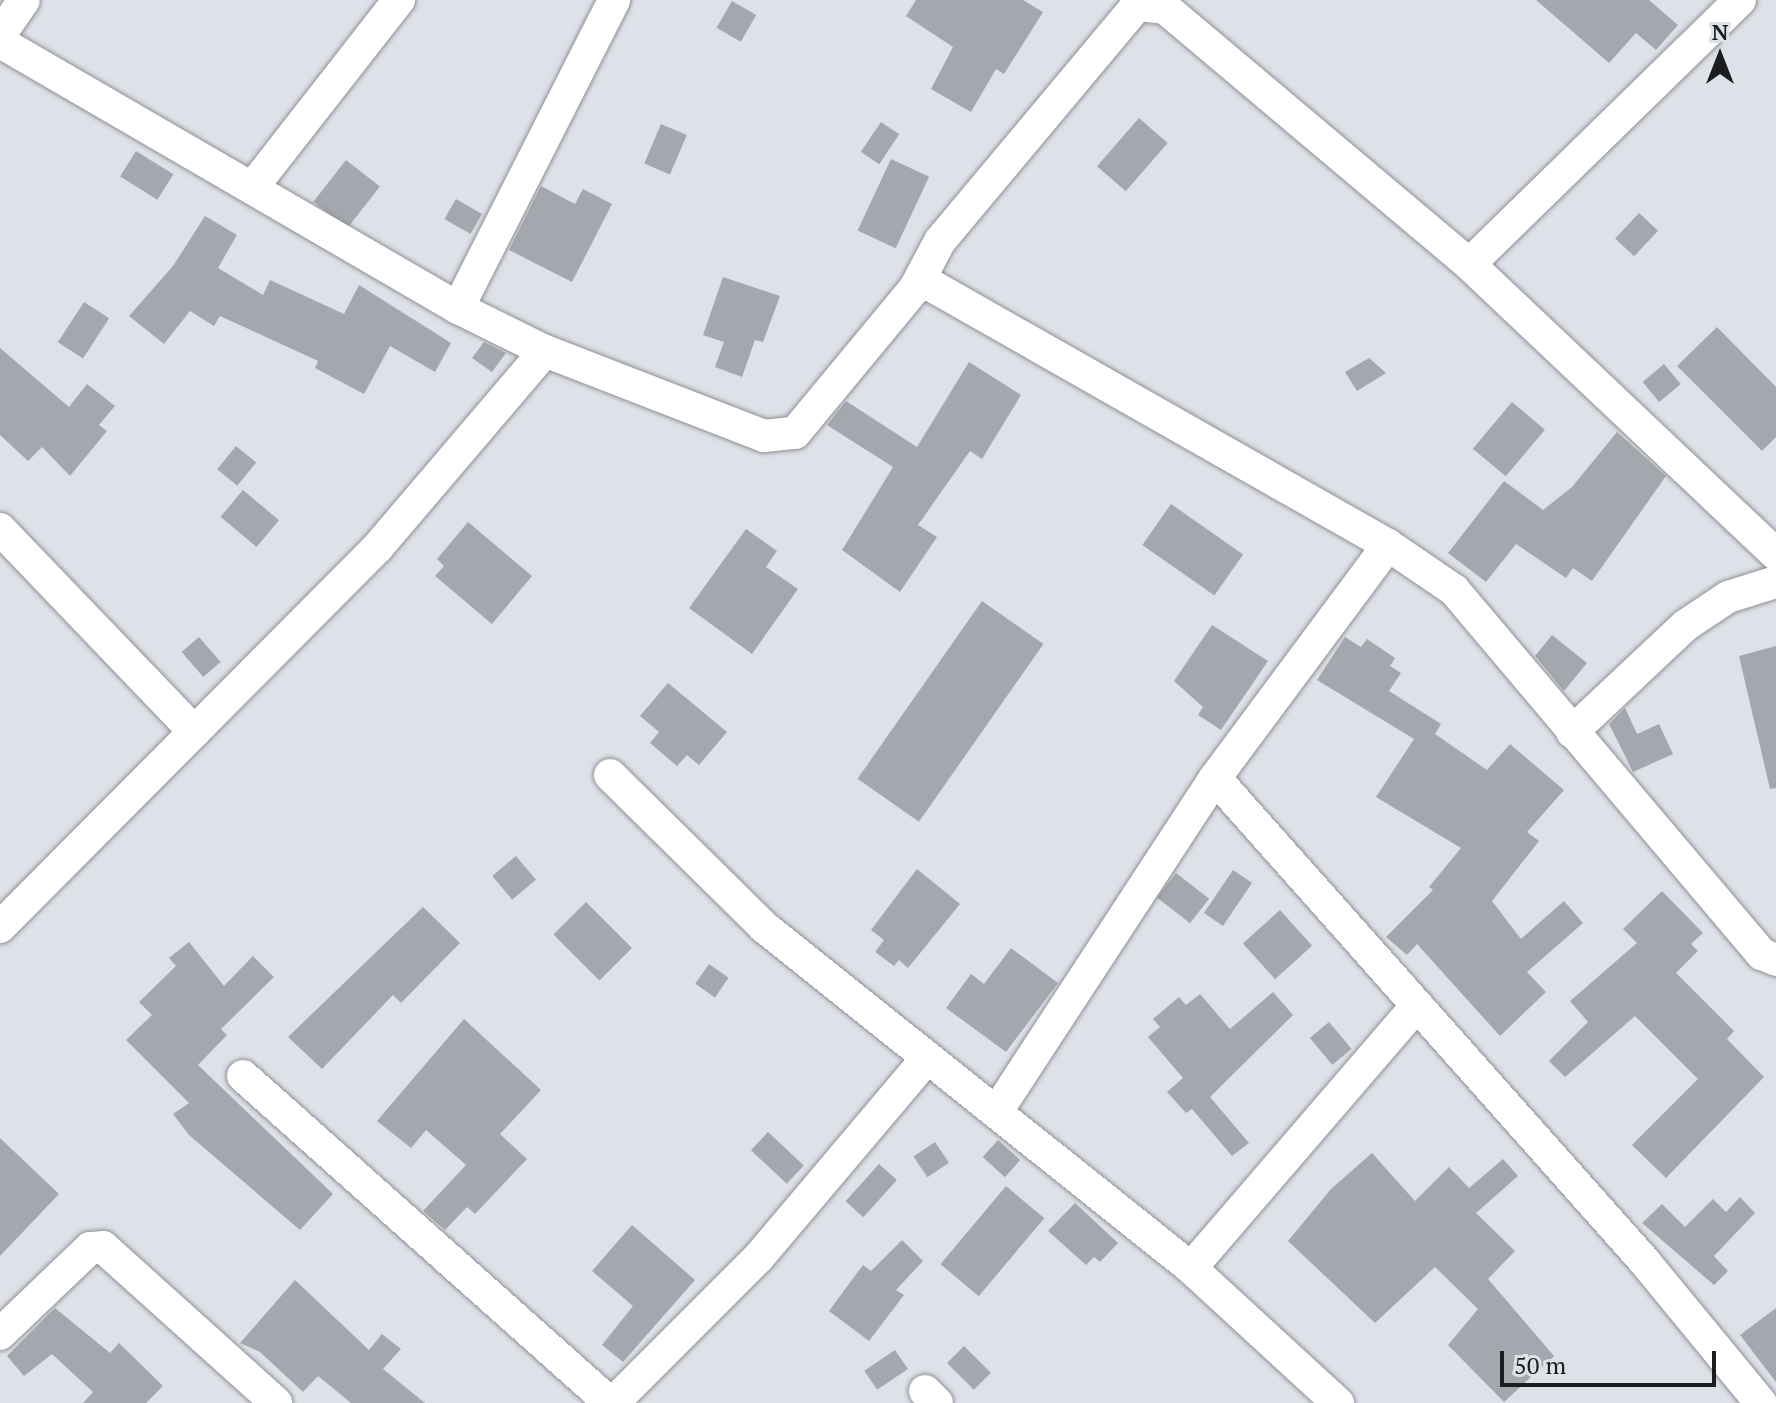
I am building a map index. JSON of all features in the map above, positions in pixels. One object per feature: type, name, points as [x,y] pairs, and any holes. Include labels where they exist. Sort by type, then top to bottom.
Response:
[{"type":"street","points":[[0,35],[24,0]]},
{"type":"street","points":[[252,188],[399,0]]},
{"type":"street","points":[[458,308],[614,0]]},
{"type":"street","points":[[1469,264],[1740,0]]},
{"type":"street","points":[[0,42],[458,308],[545,351],[764,436],[795,433],[915,288],[940,241],[1137,5],[1165,8],[1469,264],[1776,554]]},
{"type":"street","points":[[915,288],[941,286],[1388,545],[1454,590],[1762,954],[1776,960]]},
{"type":"street","points":[[0,927],[378,547],[545,351]]},
{"type":"street","points":[[0,529],[195,732]]},
{"type":"street","points":[[997,1111],[1215,778],[1388,545]]},
{"type":"street","points":[[1572,732],[1686,625],[1728,597],[1776,582]]},
{"type":"street","points":[[610,775],[764,927],[1191,1268],[1338,1403]]},
{"type":"street","points":[[1215,778],[1415,1008],[1645,1262],[1761,1403]]},
{"type":"street","points":[[1191,1268],[1415,1008]]},
{"type":"street","points":[[243,1076],[612,1403],[689,1331],[719,1291],[759,1257],[927,1058]]},
{"type":"street","points":[[0,1334],[90,1248],[103,1247],[276,1403]]},
{"type":"building","points":[[916,0],[1023,0],[1043,12],[1004,74],[996,69],[971,112],[931,89],[953,47],[906,16]]},
{"type":"building","points":[[1536,0],[1649,0],[1678,25],[1656,50],[1636,33],[1609,63]]},
{"type":"building","points":[[732,1],[756,15],[741,42],[716,28]]},
{"type":"building","points":[[1139,118],[1168,143],[1126,191],[1097,166]]},
{"type":"building","points":[[881,122],[899,134],[879,164],[861,152]]},
{"type":"building","points":[[661,124],[687,135],[670,175],[644,164]]},
{"type":"building","points":[[136,151],[173,174],[157,200],[120,176]]},
{"type":"building","points":[[891,159],[929,177],[896,248],[858,231]]},
{"type":"building","points":[[346,160],[380,186],[347,228],[313,202]]},
{"type":"building","points":[[541,186],[575,204],[583,189],[612,204],[572,282],[509,250]]},
{"type":"building","points":[[456,199],[482,214],[470,234],[444,219]]},
{"type":"building","points":[[1639,213],[1658,231],[1634,256],[1615,239]]},
{"type":"building","points":[[205,216],[237,235],[218,268],[263,295],[270,280],[344,314],[359,285],[451,343],[435,372],[390,346],[364,394],[315,368],[318,361],[220,316],[214,326],[190,311],[164,344],[129,316],[173,266]]},
{"type":"building","points":[[723,277],[780,296],[763,342],[755,340],[742,377],[715,367],[724,342],[703,335]]},
{"type":"building","points":[[84,302],[109,318],[83,359],[58,342]]},
{"type":"building","points":[[1717,327],[1776,387],[1776,437],[1762,451],[1677,366]]},
{"type":"building","points":[[484,342],[506,353],[492,372],[472,358]]},
{"type":"building","points":[[0,348],[69,407],[87,384],[115,406],[99,425],[107,431],[70,476],[42,447],[28,461],[0,435]]},
{"type":"building","points":[[1369,358],[1386,373],[1357,391],[1345,372]]},
{"type":"building","points":[[969,362],[1021,395],[982,459],[970,451],[918,525],[937,537],[900,592],[842,550],[893,467],[827,425],[846,401],[917,447]]},
{"type":"building","points":[[1664,364],[1681,384],[1659,402],[1643,382]]},
{"type":"building","points":[[1512,402],[1545,430],[1506,476],[1473,449]]},
{"type":"building","points":[[1617,432],[1666,476],[1592,581],[1573,568],[1566,578],[1516,544],[1486,582],[1448,553],[1504,481],[1543,510],[1572,487]]},
{"type":"building","points":[[236,446],[256,462],[237,486],[217,469]]},
{"type":"building","points":[[243,490],[279,520],[257,547],[221,517]]},
{"type":"building","points":[[1171,504],[1243,554],[1214,595],[1142,545]]},
{"type":"building","points":[[468,522],[532,576],[492,624],[435,576],[444,566],[437,559]]},
{"type":"building","points":[[746,529],[777,551],[766,567],[798,589],[752,654],[689,608]]},
{"type":"building","points":[[982,601],[1043,644],[919,822],[858,779]]},
{"type":"building","points":[[1212,625],[1268,661],[1221,730],[1198,715],[1203,707],[1174,681]]},
{"type":"building","points":[[1552,635],[1587,663],[1564,691],[1535,656]]},
{"type":"building","points":[[199,637],[221,662],[203,677],[182,652]]},
{"type":"building","points":[[1345,637],[1361,647],[1367,639],[1395,658],[1390,666],[1401,673],[1389,691],[1441,724],[1435,734],[1487,770],[1510,744],[1564,790],[1527,832],[1539,841],[1492,901],[1521,939],[1564,901],[1583,923],[1527,972],[1546,992],[1500,1036],[1417,944],[1407,955],[1386,937],[1433,890],[1429,887],[1461,848],[1376,797],[1414,739],[1317,680]]},
{"type":"building","points":[[1776,646],[1776,788],[1770,789],[1739,656]]},
{"type":"building","points":[[668,683],[727,732],[699,765],[687,755],[677,766],[650,743],[659,732],[640,716]]},
{"type":"building","points":[[1625,708],[1637,734],[1659,724],[1673,754],[1633,772],[1609,724]]},
{"type":"building","points":[[516,856],[536,880],[512,900],[492,876]]},
{"type":"building","points":[[917,869],[960,904],[908,968],[899,960],[894,966],[875,952],[884,940],[871,930]]},
{"type":"building","points":[[1233,870],[1252,883],[1223,926],[1204,913]]},
{"type":"building","points":[[1176,873],[1209,899],[1190,923],[1157,897]]},
{"type":"building","points":[[1662,891],[1703,933],[1691,944],[1698,951],[1676,973],[1734,1031],[1727,1039],[1764,1077],[1666,1178],[1632,1145],[1698,1079],[1635,1016],[1565,1077],[1549,1061],[1588,1022],[1570,1001],[1637,943],[1623,929]]},
{"type":"building","points":[[586,902],[632,948],[599,980],[553,935]]},
{"type":"building","points":[[423,907],[460,943],[401,1003],[393,995],[322,1069],[288,1037]]},
{"type":"building","points":[[1280,910],[1312,946],[1275,979],[1243,943]]},
{"type":"building","points":[[189,942],[224,986],[253,956],[274,977],[221,1029],[227,1035],[198,1065],[333,1194],[300,1230],[189,1135],[173,1114],[189,1103],[126,1040],[152,1015],[139,1002],[176,966],[169,958]]},
{"type":"building","points":[[1011,948],[1058,983],[1006,1052],[946,1008],[971,974],[984,984]]},
{"type":"building","points":[[709,964],[729,978],[715,997],[695,984]]},
{"type":"building","points":[[1273,992],[1293,1015],[1210,1097],[1249,1143],[1232,1156],[1192,1109],[1186,1113],[1167,1092],[1183,1078],[1148,1037],[1160,1027],[1153,1019],[1179,997],[1186,1005],[1200,994],[1230,1029]]},
{"type":"building","points":[[464,1019],[541,1090],[500,1134],[527,1159],[475,1214],[467,1207],[445,1230],[423,1211],[466,1165],[426,1130],[411,1148],[377,1121]]},
{"type":"building","points":[[1329,1022],[1351,1049],[1332,1065],[1310,1038]]},
{"type":"building","points":[[768,1132],[804,1165],[787,1184],[751,1150]]},
{"type":"building","points":[[0,1138],[59,1194],[0,1256]]},
{"type":"building","points":[[998,1140],[1020,1160],[1005,1177],[983,1157]]},
{"type":"building","points":[[935,1142],[949,1163],[927,1177],[913,1157]]},
{"type":"building","points":[[1372,1153],[1415,1201],[1449,1167],[1469,1188],[1503,1159],[1518,1176],[1476,1213],[1515,1251],[1488,1279],[1554,1356],[1504,1402],[1448,1345],[1478,1309],[1435,1267],[1375,1323],[1288,1241],[1331,1189]]},
{"type":"building","points":[[879,1164],[897,1180],[863,1217],[846,1201]]},
{"type":"building","points":[[1006,1186],[1044,1218],[979,1296],[940,1264]]},
{"type":"building","points":[[1740,1197],[1755,1213],[1714,1256],[1728,1271],[1714,1285],[1642,1223],[1662,1204],[1685,1227],[1713,1199],[1726,1212]]},
{"type":"building","points":[[1075,1203],[1118,1243],[1100,1262],[1094,1257],[1086,1265],[1048,1231]]},
{"type":"building","points":[[632,1225],[695,1280],[623,1362],[602,1345],[633,1306],[592,1271]]},
{"type":"building","points":[[902,1240],[923,1261],[896,1290],[904,1295],[869,1341],[829,1311],[863,1265],[871,1271]]},
{"type":"building","points":[[295,1280],[369,1350],[382,1334],[401,1349],[383,1369],[425,1403],[351,1403],[318,1376],[303,1392],[260,1352],[240,1343]]},
{"type":"building","points":[[55,1308],[110,1353],[119,1343],[163,1386],[146,1403],[83,1403],[93,1392],[52,1354],[24,1376],[7,1356]]},
{"type":"building","points":[[1776,1308],[1776,1382],[1740,1335]]},
{"type":"building","points":[[964,1346],[991,1373],[974,1390],[947,1363]]},
{"type":"building","points":[[895,1350],[908,1369],[877,1390],[864,1371]]}]
